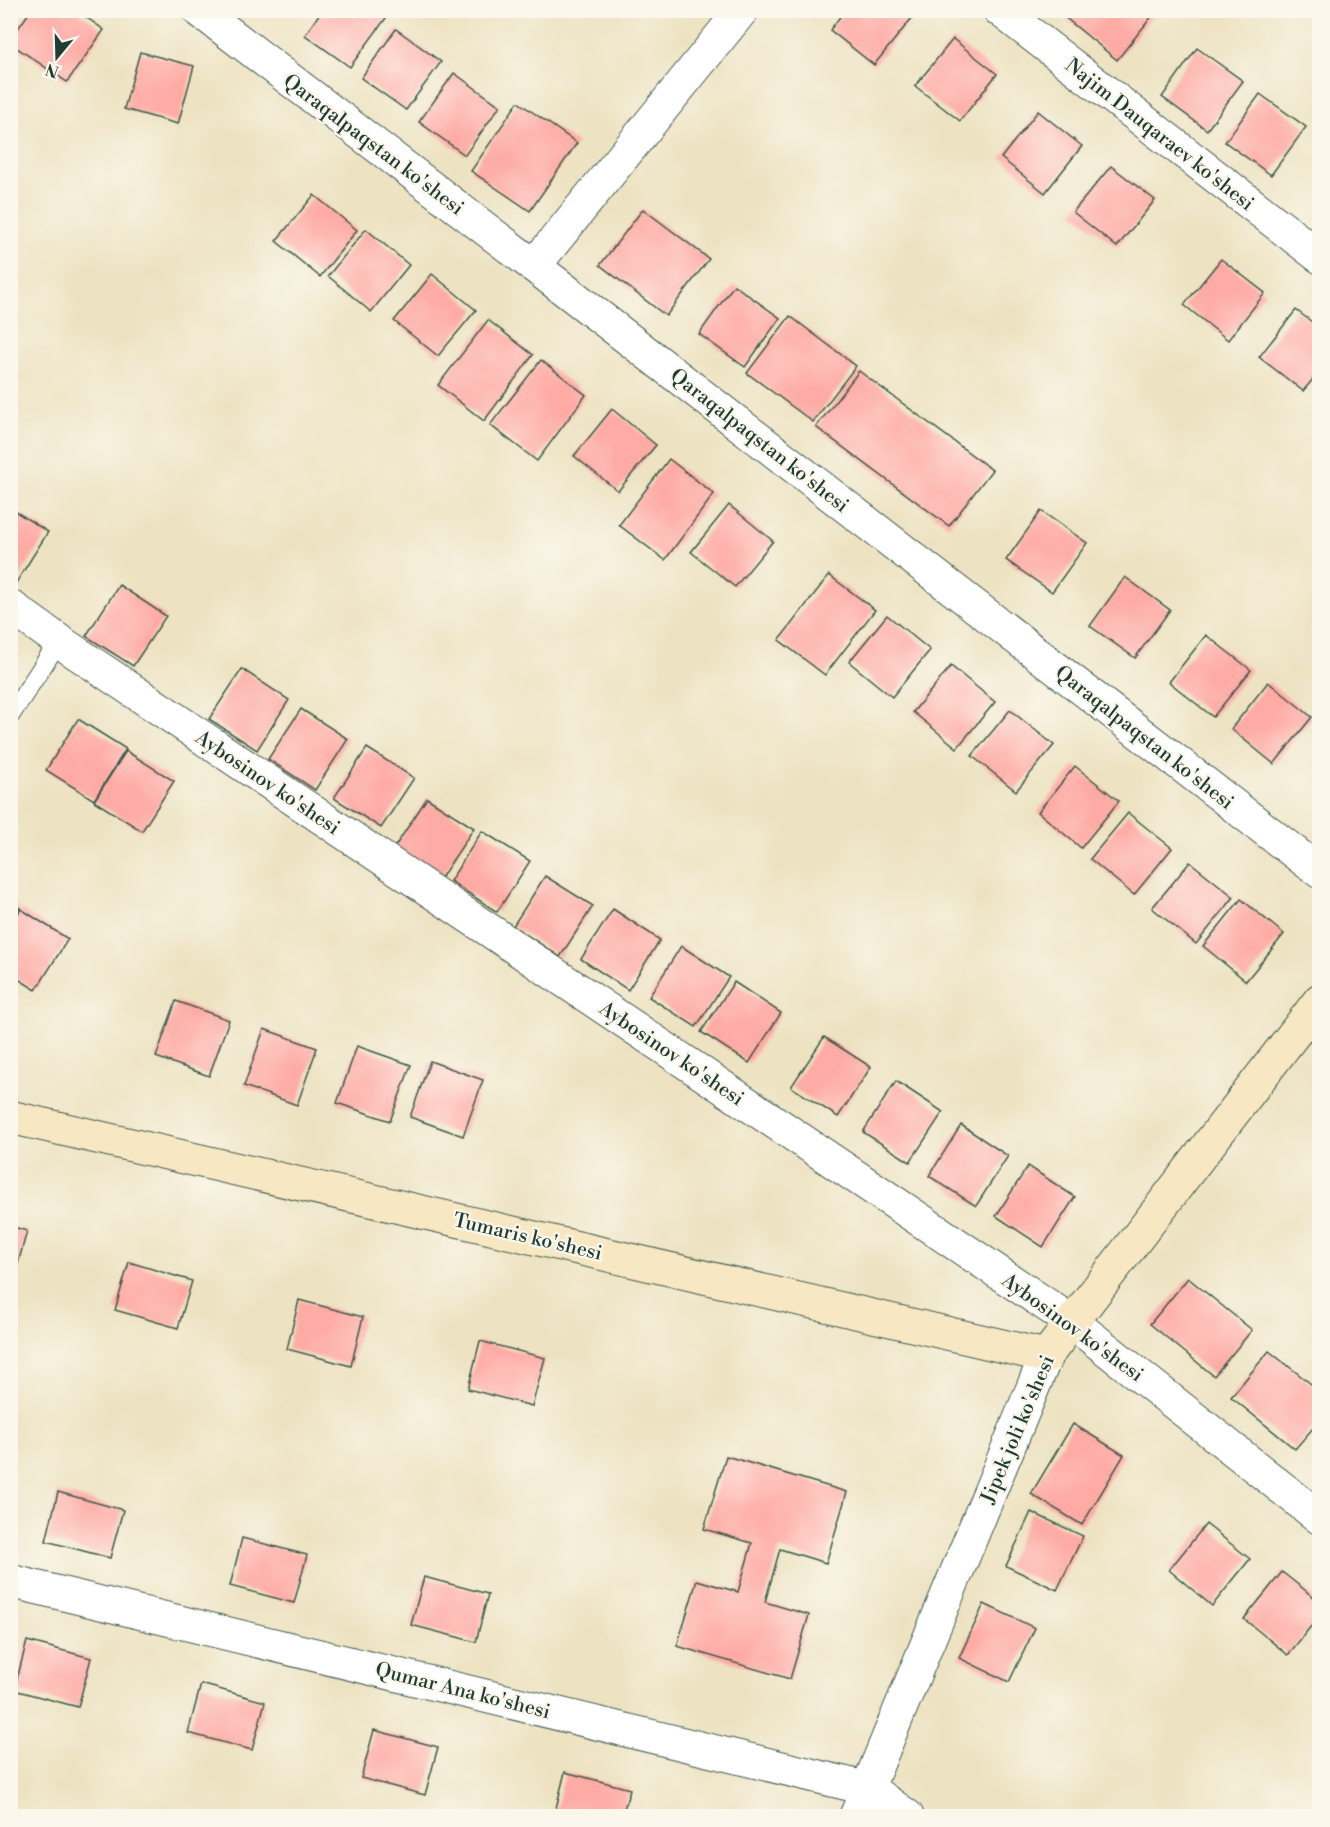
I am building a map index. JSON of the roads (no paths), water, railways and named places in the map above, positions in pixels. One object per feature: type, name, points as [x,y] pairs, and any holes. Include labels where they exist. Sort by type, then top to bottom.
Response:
[{"type":"street","name":"Qaraqalpaqstan ko'shesi","points":[[198,10],[1320,872]]},
{"type":"street","points":[[534,267],[742,10]]},
{"type":"street","name":"Najim Dauqaraev ko'shesi","points":[[999,10],[1320,258]]},
{"type":"street","name":"Aybosinov ko'shesi","points":[[10,606],[1072,1322],[1320,1518]]},
{"type":"street","name":"Jipek joli ko'shesi","points":[[863,1803],[1046,1356],[1320,1000]]},
{"type":"street","name":"Tumaris ko'shesi","points":[[10,1117],[1046,1356]]},
{"type":"street","name":"Qumar Ana ko'shesi","points":[[10,1581],[907,1816]]},
{"type":"lane","points":[[10,716],[59,641]]}]
